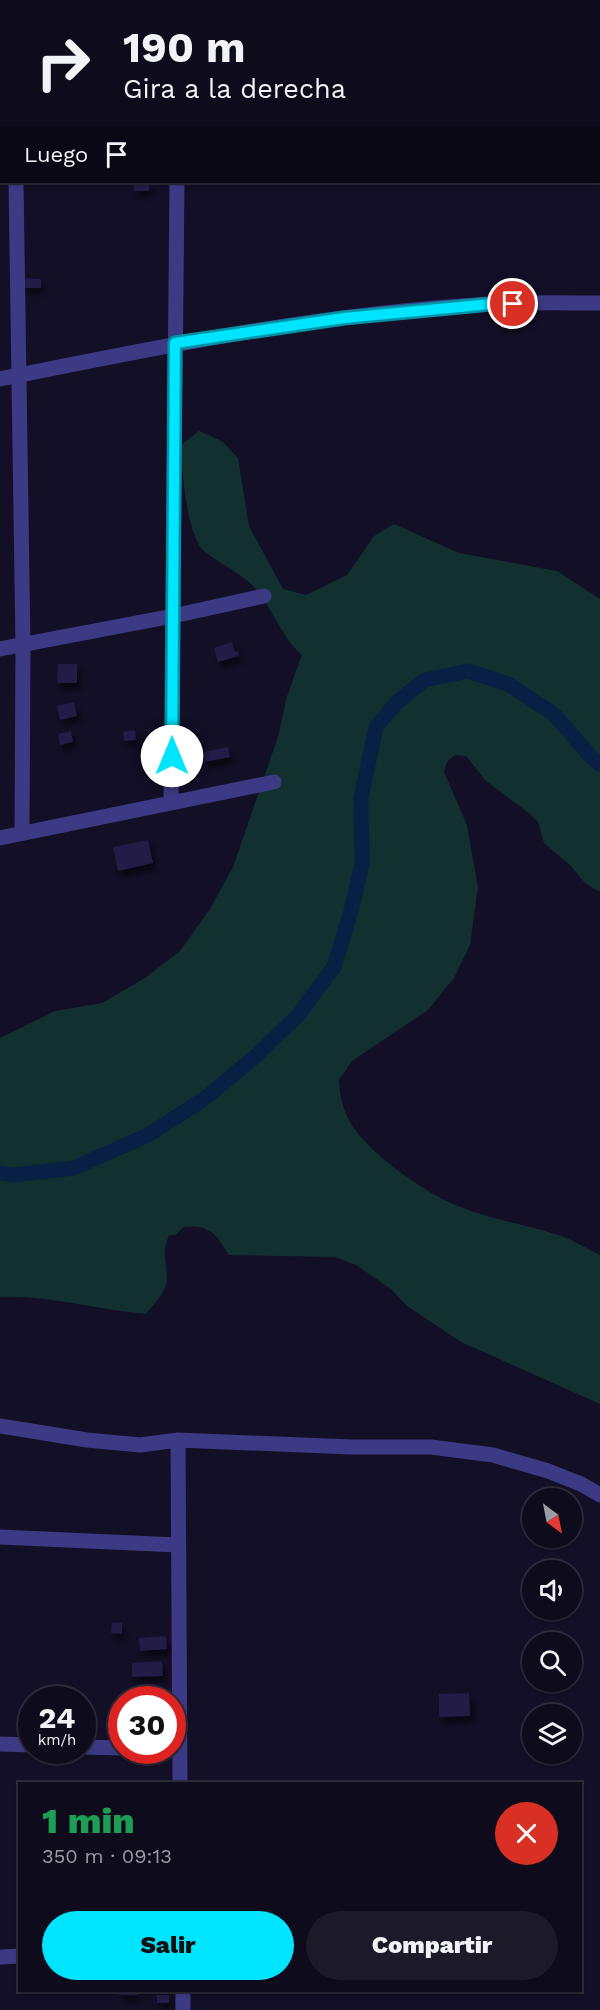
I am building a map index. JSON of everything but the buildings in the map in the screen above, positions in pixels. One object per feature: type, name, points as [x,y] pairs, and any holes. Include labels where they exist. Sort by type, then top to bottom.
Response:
[{"type":"street","points":[[16,183],[23,645],[22,834]]},
{"type":"street","points":[[171,803],[177,183]]},
{"type":"street","points":[[0,379],[175,343],[344,318],[491,304],[600,303]]},
{"type":"street","points":[[0,649],[264,596]]},
{"type":"street","points":[[0,838],[274,782]]},
{"type":"street","points":[[0,1426],[87,1440],[140,1445],[178,1440],[351,1447],[430,1447],[493,1455],[548,1471],[581,1484],[600,1495]]},
{"type":"street","points":[[177,1686],[178,1440]]},
{"type":"street","points":[[0,1537],[178,1545]]},
{"type":"street","points":[[0,1744],[18,1745]]},
{"type":"street","points":[[178,1764],[180,1782]]},
{"type":"street","points":[[0,1957],[18,1956]]},
{"type":"street","points":[[183,1992],[183,2010]]},
{"type":"green space","points":[[199,431],[222,441],[238,458],[249,526],[283,589],[306,595],[347,575],[374,536],[394,524],[459,553],[557,571],[600,599],[600,892],[585,883],[570,865],[544,843],[538,822],[530,814],[486,781],[466,756],[455,755],[447,762],[444,772],[467,825],[478,887],[470,945],[454,978],[428,1010],[352,1061],[339,1080],[345,1110],[357,1132],[368,1145],[413,1181],[458,1206],[561,1236],[600,1255],[600,1404],[461,1342],[407,1306],[391,1289],[356,1265],[335,1257],[229,1255],[216,1236],[200,1227],[183,1227],[176,1235],[169,1235],[165,1253],[167,1272],[165,1288],[146,1314],[55,1300],[0,1297],[0,1038],[55,1011],[102,1003],[145,978],[180,951],[210,909],[233,867],[278,737],[287,696],[302,655],[288,640],[254,587],[205,552],[199,544],[186,503],[180,446]]},
{"type":"waterway","points":[[0,1173],[14,1175],[74,1168],[148,1135],[204,1099],[257,1055],[299,1014],[334,967],[351,911],[362,864],[361,798],[376,727],[396,703],[425,680],[468,671],[508,684],[554,714],[592,758],[600,764]]},
{"type":"route","points":[[172,756],[175,343],[344,318],[491,304],[513,304]]}]
